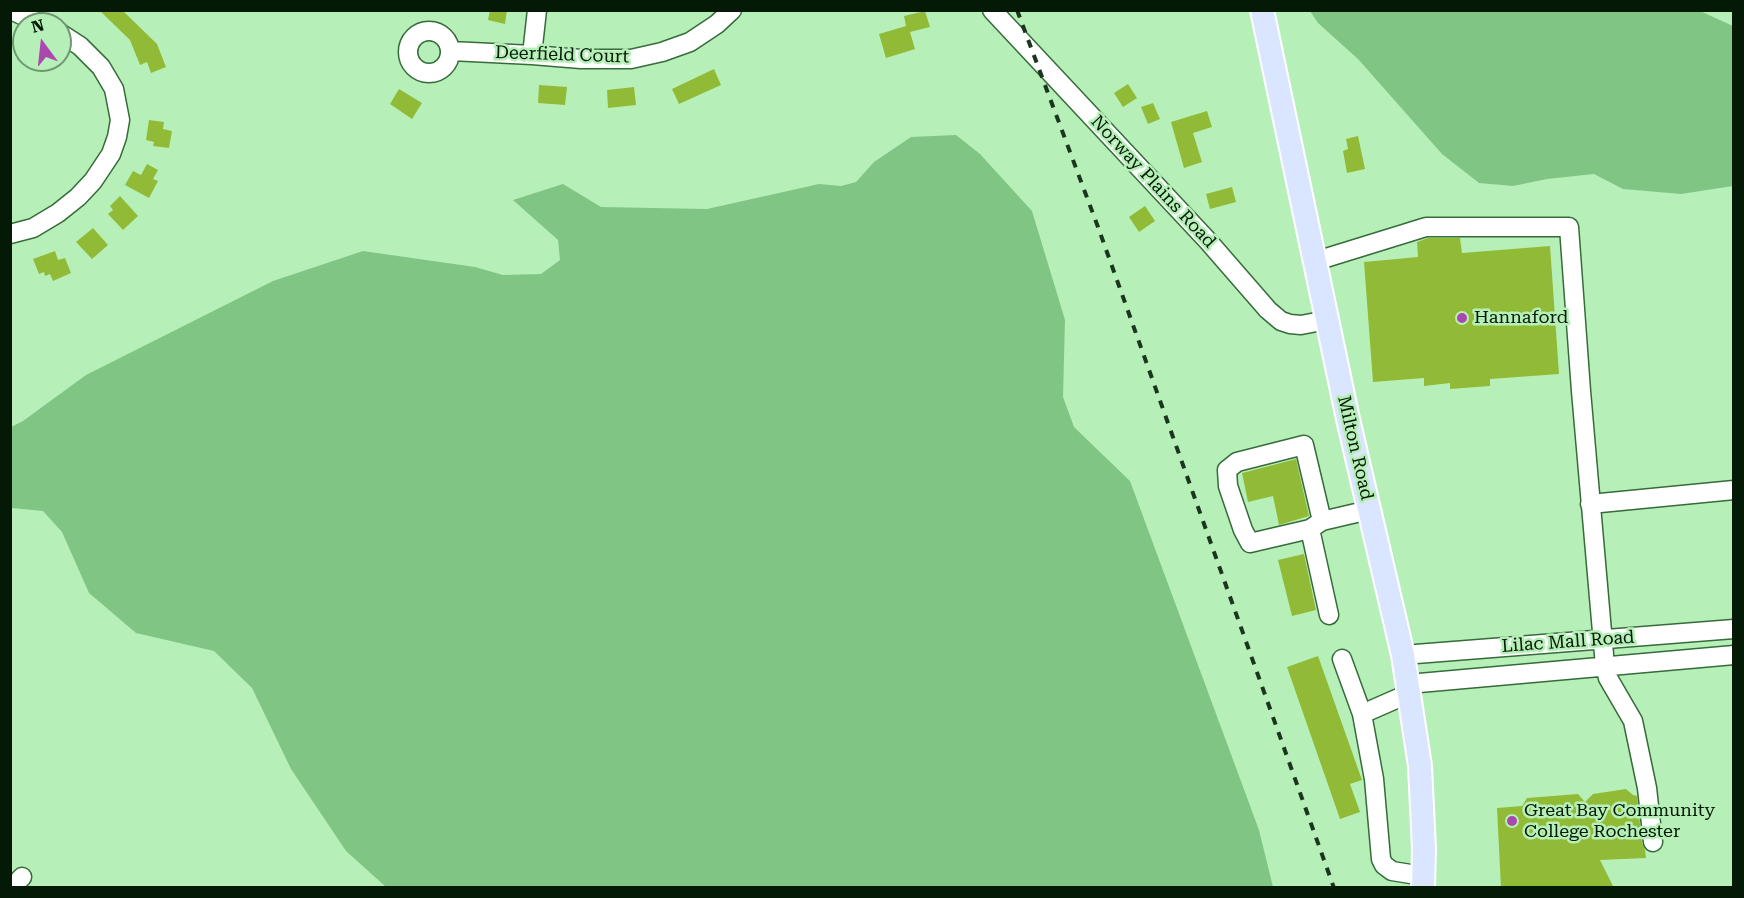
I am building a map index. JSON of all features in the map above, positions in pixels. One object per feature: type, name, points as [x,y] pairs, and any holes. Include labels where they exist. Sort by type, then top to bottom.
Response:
[{"type":"main road","name":"Milton Road","points":[[1262,10],[1327,321],[1403,655],[1420,766],[1423,882]]},
{"type":"street","points":[[532,55],[537,10]]},
{"type":"street","name":"Deerfield Court","points":[[451,51],[581,59],[631,59],[662,52],[690,42],[717,24],[732,10]]},
{"type":"street","name":"Norway Plains Road","points":[[992,10],[1200,232],[1268,310],[1281,321],[1290,324],[1301,325],[1327,321]]},
{"type":"street","points":[[10,234],[33,228],[58,213],[78,197],[93,181],[111,154],[117,137],[120,120],[114,89],[101,67],[72,41]]},
{"type":"street","points":[[1316,261],[1426,227],[1569,227],[1605,666],[1608,678],[1633,721],[1649,797],[1653,842]]},
{"type":"street","points":[[1329,615],[1316,525],[1304,445],[1231,465],[1226,476],[1243,530],[1250,543],[1316,525],[1369,510]]},
{"type":"street","points":[[1590,504],[1734,490]]},
{"type":"street","name":"Lilac Mall Road","points":[[1403,655],[1734,629]]},
{"type":"street","name":"Lilac Mall Road","points":[[1362,714],[1409,689],[1605,666],[1734,655]]},
{"type":"street","points":[[1342,659],[1362,714],[1374,779],[1381,859],[1384,865],[1392,871],[1423,882]]},
{"type":"green space","points":[[1310,11],[1700,11],[1733,26],[1733,186],[1681,194],[1623,189],[1594,174],[1547,179],[1513,186],[1479,183],[1442,154],[1358,59],[1318,23]]},
{"type":"green space","points":[[956,135],[980,154],[1032,211],[1065,320],[1063,397],[1074,427],[1130,481],[1259,830],[1273,887],[386,887],[346,851],[291,769],[252,688],[214,651],[136,633],[89,593],[62,532],[43,511],[11,508],[11,427],[23,421],[86,375],[273,281],[363,251],[475,267],[503,275],[541,274],[560,260],[558,240],[513,200],[563,184],[601,207],[707,209],[819,184],[841,186],[856,182],[874,162],[911,137]]},
{"type":"building","points":[[99,10],[122,10],[157,44],[166,67],[151,73],[147,62],[140,65],[130,40]]},
{"type":"building","points":[[490,10],[507,10],[505,24],[488,20]]},
{"type":"building","points":[[925,11],[930,27],[910,32],[915,49],[886,58],[879,34],[906,26],[904,16]]},
{"type":"building","points":[[714,69],[721,85],[679,104],[672,89]]},
{"type":"building","points":[[1128,84],[1137,98],[1123,107],[1114,93]]},
{"type":"building","points":[[539,85],[567,87],[565,105],[538,103]]},
{"type":"building","points":[[634,87],[636,105],[608,108],[607,90]]},
{"type":"building","points":[[399,89],[422,103],[412,119],[390,104]]},
{"type":"building","points":[[1153,103],[1160,119],[1148,124],[1141,107]]},
{"type":"building","points":[[1207,111],[1212,127],[1193,133],[1202,162],[1184,168],[1171,122]]},
{"type":"building","points":[[149,120],[164,122],[163,129],[172,131],[169,148],[153,146],[154,142],[146,140]]},
{"type":"building","points":[[1358,136],[1365,169],[1347,173],[1343,151],[1348,149],[1346,139]]},
{"type":"building","points":[[147,164],[158,170],[153,179],[158,181],[149,198],[125,185],[133,171],[141,175]]},
{"type":"building","points":[[1232,187],[1236,202],[1210,209],[1206,194]]},
{"type":"building","points":[[120,196],[138,216],[123,230],[108,214],[113,210],[110,206]]},
{"type":"building","points":[[1145,206],[1155,221],[1139,232],[1129,217]]},
{"type":"building","points":[[93,228],[108,245],[92,259],[76,242]]},
{"type":"building","name":"Hannaford","points":[[1428,238],[1460,238],[1462,253],[1550,246],[1559,374],[1490,379],[1490,386],[1450,389],[1450,383],[1424,386],[1424,378],[1373,382],[1364,262],[1418,257],[1417,242]]},
{"type":"building","points":[[55,251],[58,260],[65,258],[71,273],[53,281],[50,274],[45,276],[44,272],[39,274],[33,259]]},
{"type":"building","points":[[1296,459],[1309,516],[1279,525],[1273,496],[1248,502],[1242,473]]},
{"type":"building","points":[[1304,554],[1316,610],[1292,616],[1278,560]]},
{"type":"building","points":[[1318,656],[1362,780],[1350,784],[1360,812],[1340,819],[1287,667]]},
{"type":"building","points":[[1626,789],[1637,796],[1642,843],[1646,858],[1600,860],[1614,888],[1501,888],[1497,808],[1522,806],[1527,798],[1578,794],[1585,802],[1593,794]]},
{"type":"railway","points":[[1017,10],[1098,227],[1334,888]]},
{"type":"place","name":"Hannaford","points":[[1462,318]]},
{"type":"place","name":"Great Bay Community College Rochester","points":[[1512,821]]}]
